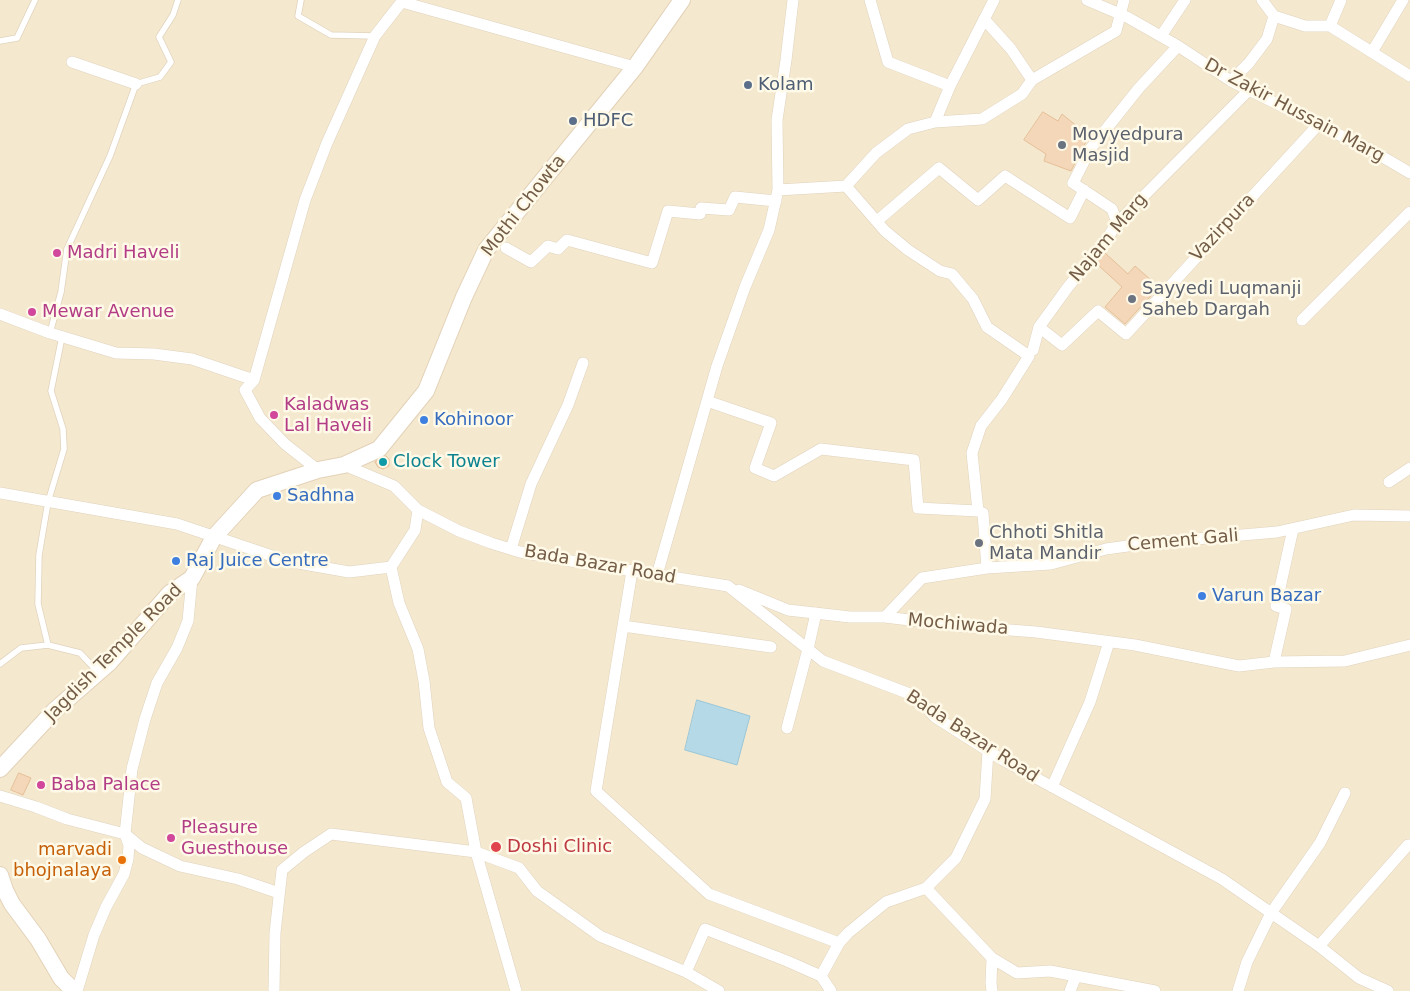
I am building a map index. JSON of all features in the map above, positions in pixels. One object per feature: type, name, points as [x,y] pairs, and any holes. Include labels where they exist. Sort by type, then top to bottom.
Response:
[{"type":"main road","name":"Mothi Chowta","points":[[318,470],[344,465],[379,449],[426,392],[464,298],[486,250],[635,67],[682,0]]},
{"type":"main road","name":"Jagdish Temple Road","points":[[0,770],[55,710],[109,663],[170,593],[192,578],[214,537],[257,490],[318,470]]},
{"type":"main road","points":[[0,875],[12,904],[38,939],[61,978],[75,991]]},
{"type":"street","points":[[657,576],[717,366],[745,287],[770,230],[777,195],[776,120],[786,60],[792,0]]},
{"type":"street","points":[[870,0],[888,62],[950,86]]},
{"type":"street","points":[[935,122],[950,86],[994,0]]},
{"type":"street","name":"Dr Zakir Hussain Marg","points":[[1087,0],[1124,16],[1161,36],[1231,81],[1376,153],[1410,173]]},
{"type":"street","points":[[506,248],[531,262],[548,246],[558,248],[567,240],[652,263],[668,211],[700,214],[701,208],[729,210],[735,197],[777,195],[846,186],[876,153],[908,129],[935,122],[982,119],[1022,94],[1032,80],[1116,31],[1124,16],[1124,0]]},
{"type":"street","points":[[1161,36],[1186,0]]},
{"type":"street","points":[[1262,0],[1274,16],[1305,26],[1330,26],[1410,76]]},
{"type":"street","points":[[1330,26],[1340,0]]},
{"type":"street","points":[[1372,52],[1403,0]]},
{"type":"street","points":[[318,470],[285,444],[260,418],[245,390],[254,380],[305,200],[327,144],[375,36],[403,1],[635,67]]},
{"type":"street","points":[[1231,81],[1249,63],[1267,38],[1274,16]]},
{"type":"street","points":[[984,19],[1011,50],[1032,80]]},
{"type":"street","points":[[1117,222],[1112,209],[1073,183],[1090,148],[1178,46]]},
{"type":"street","points":[[72,62],[136,84]]},
{"type":"street","name":"Najam Marg","points":[[1039,327],[1068,287],[1105,242],[1117,222],[1250,90]]},
{"type":"street","name":"Vazirpura","points":[[1039,327],[1062,346],[1098,310],[1126,334],[1318,125]]},
{"type":"street","points":[[877,221],[938,168],[978,200],[1005,176],[1070,218],[1084,190]]},
{"type":"street","points":[[846,186],[885,231],[908,250],[940,271],[952,274],[973,299],[987,327],[1031,353]]},
{"type":"street","points":[[1302,320],[1410,212]]},
{"type":"street","points":[[0,314],[50,333],[116,353],[154,354],[192,359],[254,380]]},
{"type":"street","points":[[978,511],[972,453],[981,426],[1002,399],[1031,353],[1039,327]]},
{"type":"street","points":[[511,549],[531,484],[568,405],[583,363]]},
{"type":"street","points":[[707,401],[771,424],[755,468],[774,476],[821,449],[914,460],[918,508],[978,511],[983,513],[987,568]]},
{"type":"street","name":"Bada Bazar Road","points":[[344,465],[394,486],[418,510],[459,531],[511,549],[657,576],[728,586],[823,661],[915,696],[935,717],[988,751],[1222,880],[1319,946],[1359,978],[1388,991]]},
{"type":"street","points":[[1389,482],[1410,468]]},
{"type":"street","points":[[0,493],[176,524],[287,561],[349,572],[391,567]]},
{"type":"street","points":[[418,510],[415,530],[391,567],[400,603],[418,649],[429,728],[447,782],[466,798],[476,852],[516,991]]},
{"type":"street","name":"Cement Gali","points":[[885,618],[922,578],[987,568],[1051,564],[1106,549],[1149,543],[1277,532],[1354,515],[1410,516]]},
{"type":"street","points":[[1274,662],[1286,609],[1276,606],[1292,529]]},
{"type":"street","points":[[632,571],[596,791],[709,894],[839,944]]},
{"type":"street","points":[[75,991],[97,927],[124,874],[129,852],[129,845],[125,834],[132,769],[145,718],[157,683],[177,648],[188,621],[192,578]]},
{"type":"street","name":"Mochiwada","points":[[728,586],[788,610],[1036,632],[1108,642],[1239,666],[1274,662],[1345,661],[1410,645]]},
{"type":"street","points":[[787,728],[816,613]]},
{"type":"street","points":[[623,626],[771,647]]},
{"type":"street","points":[[1052,787],[1090,702],[1108,642]]},
{"type":"street","points":[[821,976],[839,944],[848,933],[886,902],[926,888],[956,858],[985,799],[988,751]]},
{"type":"street","points":[[1238,991],[1247,962],[1270,913],[1320,843],[1345,793]]},
{"type":"street","points":[[0,796],[36,807],[67,820],[125,834],[142,848],[180,866],[238,879],[279,893]]},
{"type":"street","points":[[274,991],[275,932],[282,870],[331,834],[476,852],[519,868],[537,891],[600,936],[686,972],[720,991]]},
{"type":"street","points":[[1319,946],[1409,845]]},
{"type":"street","points":[[926,888],[992,958],[1017,974],[1050,972],[1155,991]]},
{"type":"street","points":[[686,972],[705,930],[821,976],[831,991]]},
{"type":"street","points":[[992,958],[992,991]]},
{"type":"street","points":[[1070,991],[1076,976]]},
{"type":"lane","points":[[0,41],[17,38],[35,0]]},
{"type":"lane","points":[[50,333],[61,292],[67,249],[110,156],[136,84],[160,78],[171,62],[159,37],[173,15],[178,0]]},
{"type":"lane","points":[[301,0],[298,16],[331,35],[375,36]]},
{"type":"lane","points":[[48,645],[38,604],[39,555],[48,502],[64,449],[64,429],[51,391],[62,337]]},
{"type":"lane","points":[[0,664],[21,648],[48,645],[80,653],[98,673]]},
{"type":"shaded area","points":[[0,0],[1410,0],[1410,991],[0,991]]},
{"type":"water","points":[[697,700],[750,716],[737,765],[685,750]]},
{"type":"building","name":"Moyyedpura Masjid","points":[[1043,112],[1058,121],[1062,114],[1090,137],[1071,171],[1044,161],[1046,154],[1024,140]]},
{"type":"building","name":"Sayyedi Luqmanji Saheb Dargah","points":[[1105,253],[1128,274],[1135,266],[1159,287],[1125,324],[1105,307],[1122,287],[1097,264]]},
{"type":"building","name":"Clock Tower","points":[[386,456],[389,459],[389,466],[383,469],[378,467],[375,462]]},
{"type":"building","points":[[19,773],[31,778],[23,795],[11,790]]},
{"type":"place","name":"Kolam","points":[[748,85]]},
{"type":"place","name":"HDFC","points":[[573,121]]},
{"type":"place","name":"Moyyedpura Masjid","points":[[1062,145]]},
{"type":"place","name":"Madri Haveli","points":[[57,253]]},
{"type":"place","name":"Sayyedi Luqmanji Saheb Dargah","points":[[1132,299]]},
{"type":"place","name":"Mewar Avenue","points":[[32,312]]},
{"type":"place","name":"Kaladwas Lal Haveli","points":[[274,415]]},
{"type":"place","name":"Kohinoor","points":[[424,420]]},
{"type":"place","name":"Clock Tower","points":[[383,462]]},
{"type":"place","name":"Sadhna","points":[[277,496]]},
{"type":"place","name":"Chhoti Shitla Mata Mandir","points":[[979,543]]},
{"type":"place","name":"Raj Juice Centre","points":[[176,561]]},
{"type":"place","name":"Varun Bazar","points":[[1202,596]]},
{"type":"place","name":"Baba Palace","points":[[41,785]]},
{"type":"place","name":"Pleasure Guesthouse","points":[[171,838]]},
{"type":"place","name":"Doshi Clinic","points":[[496,847]]},
{"type":"place","name":"marvadi bhojnalaya","points":[[122,860]]}]
